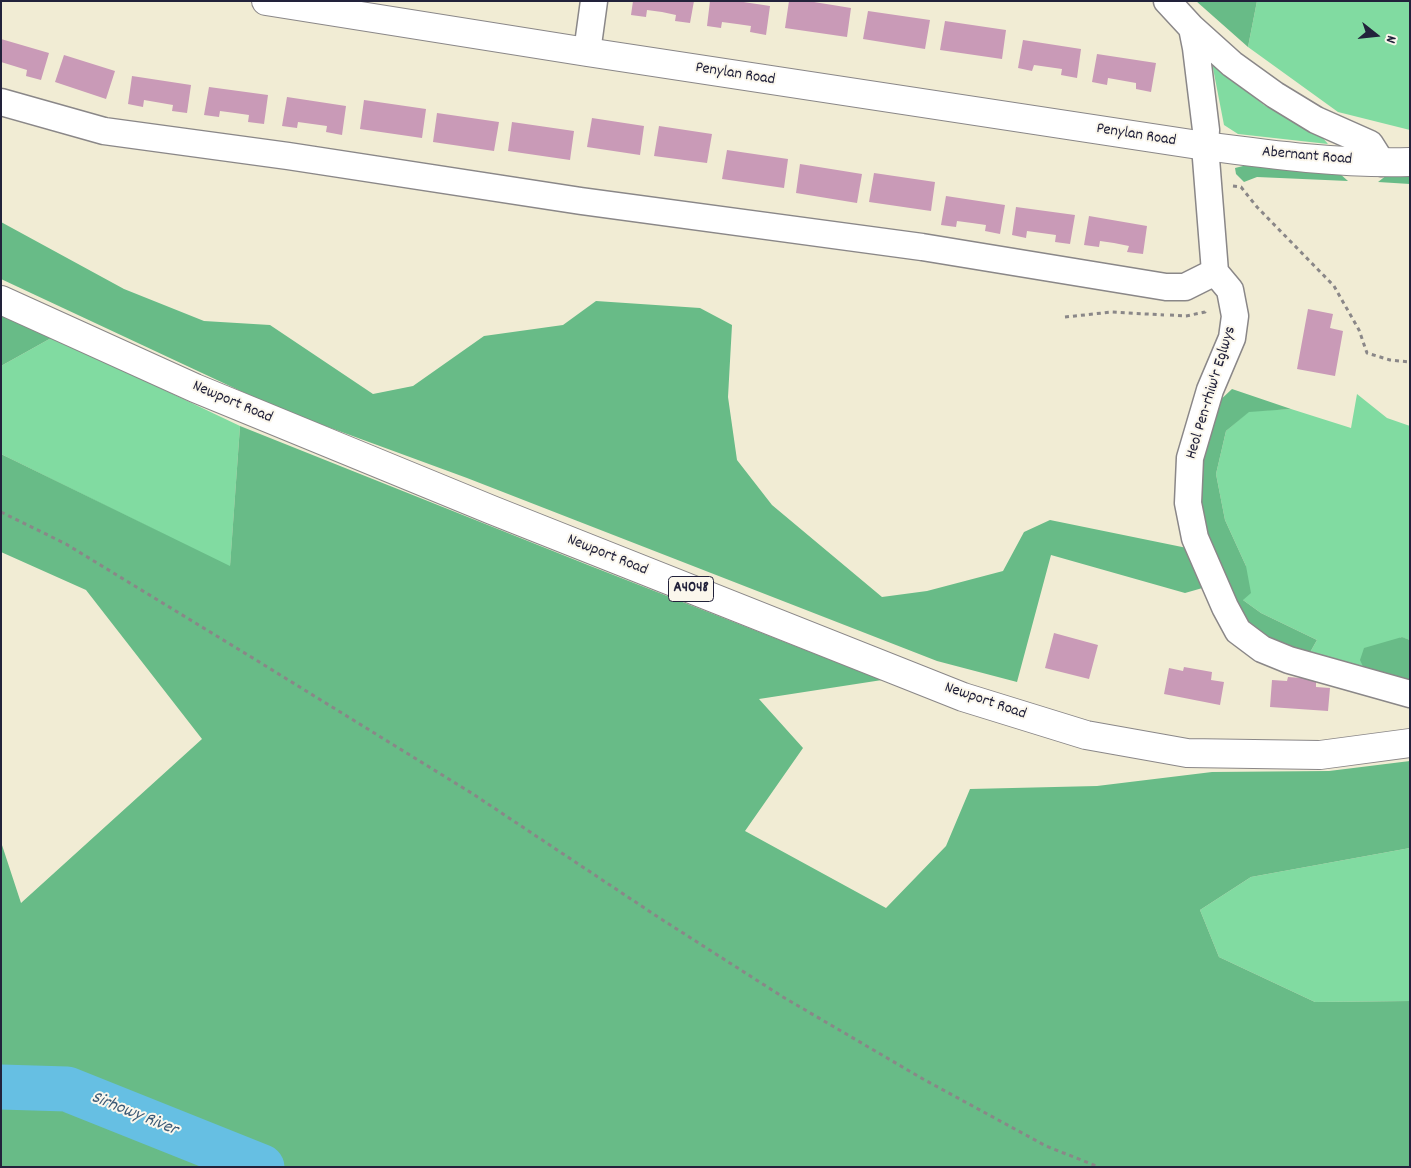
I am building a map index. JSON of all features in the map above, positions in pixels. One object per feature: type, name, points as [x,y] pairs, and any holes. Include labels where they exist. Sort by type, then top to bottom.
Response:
[{"type":"main road","name":"Penylan Road","points":[[266,1],[1205,146]]},
{"type":"main road","name":"Abernant Road","points":[[1205,146],[1295,158],[1382,163],[1410,162]]},
{"type":"main road","name":"Newport Road","points":[[1,300],[194,388],[492,510],[964,697],[1086,735],[1187,753],[1320,755],[1410,743]]},
{"type":"street","points":[[587,52],[594,1]]},
{"type":"street","points":[[1167,1],[1192,28],[1232,64],[1316,120],[1370,144],[1382,163]]},
{"type":"street","points":[[1,102],[104,131],[288,156],[581,201],[922,247],[1166,286],[1184,287],[1215,272],[1205,146],[1205,121],[1192,28]]},
{"type":"street","name":"Heol Pen-rhiw'r Eglwys","points":[[1215,272],[1230,290],[1235,316],[1232,338],[1210,390],[1190,458],[1188,503],[1195,538],[1225,607],[1238,630],[1262,649],[1289,660],[1410,694]]},
{"type":"path","points":[[1208,180],[1241,187],[1257,207],[1334,286],[1359,330],[1367,353],[1390,360],[1410,362]]},
{"type":"path","points":[[1,512],[66,544],[473,794],[658,917],[784,997],[923,1079],[1038,1141],[1099,1167]]},
{"type":"green space","points":[[1196,1],[1257,1],[1248,47]]},
{"type":"green space","points":[[1257,1],[1410,1],[1410,130],[1338,112],[1248,47]]},
{"type":"green space","points":[[1212,63],[1264,105],[1322,137],[1328,144],[1238,134],[1224,125]]},
{"type":"green space","points":[[1247,165],[1339,173],[1348,181],[1257,177],[1244,182],[1236,174],[1235,168]]},
{"type":"green space","points":[[1387,175],[1410,175],[1410,184],[1378,182]]},
{"type":"green space","points":[[1,222],[124,289],[204,321],[270,325],[373,394],[413,386],[484,336],[563,325],[596,301],[700,308],[732,325],[728,397],[737,460],[772,505],[882,597],[927,591],[1003,571],[1024,532],[1050,520],[1187,548],[1206,587],[1185,593],[1051,555],[1017,682],[937,661],[467,478],[279,409],[1,279]]},
{"type":"green space","points":[[1,315],[53,337],[1,366]]},
{"type":"green space","points":[[53,337],[240,426],[230,567],[1,454],[1,366]]},
{"type":"green space","points":[[1232,389],[1291,409],[1249,412],[1226,431],[1216,474],[1225,520],[1246,566],[1251,593],[1243,600],[1261,613],[1317,640],[1308,656],[1257,634],[1235,609],[1216,562],[1199,510],[1201,455],[1216,404]]},
{"type":"green space","points":[[1357,394],[1387,418],[1410,426],[1410,640],[1401,637],[1367,675],[1308,656],[1317,640],[1261,613],[1243,600],[1246,566],[1225,520],[1216,474],[1226,431],[1249,411],[1291,409],[1351,428]]},
{"type":"green space","points":[[240,426],[882,680],[759,699],[803,748],[745,831],[886,908],[946,846],[970,789],[1097,786],[1212,772],[1329,771],[1410,761],[1410,848],[1251,877],[1200,910],[1219,957],[1315,1002],[1410,1001],[1410,1167],[1,1167],[1,842],[21,903],[202,739],[86,590],[1,552],[1,454],[230,566]]},
{"type":"green space","points":[[1402,637],[1410,640],[1410,687],[1367,675],[1360,660],[1364,648]]},
{"type":"green space","points":[[1410,848],[1410,1001],[1315,1002],[1219,957],[1200,910],[1251,877]]},
{"type":"building","points":[[633,1],[694,1],[690,23],[675,21],[676,15],[662,12],[647,10],[646,17],[631,15]]},
{"type":"building","points":[[710,1],[737,1],[770,6],[766,35],[750,32],[751,26],[722,22],[721,28],[707,26]]},
{"type":"building","points":[[789,1],[808,1],[851,8],[847,37],[785,28]]},
{"type":"building","points":[[868,11],[930,20],[925,49],[863,39]]},
{"type":"building","points":[[945,21],[1006,30],[1002,59],[940,50]]},
{"type":"building","points":[[1,39],[49,53],[41,80],[26,76],[27,70],[1,62]]},
{"type":"building","points":[[1023,40],[1081,49],[1077,78],[1061,75],[1062,69],[1034,65],[1032,71],[1018,68]]},
{"type":"building","points":[[1097,54],[1156,63],[1151,92],[1136,89],[1136,83],[1108,78],[1107,85],[1092,82]]},
{"type":"building","points":[[64,55],[115,71],[106,99],[55,82]]},
{"type":"building","points":[[132,76],[191,85],[187,113],[172,111],[173,105],[144,100],[143,107],[128,104]]},
{"type":"building","points":[[209,87],[268,95],[264,124],[248,122],[249,115],[220,111],[219,117],[204,115]]},
{"type":"building","points":[[287,97],[346,106],[342,135],[326,132],[327,126],[298,122],[297,128],[282,126]]},
{"type":"building","points":[[364,100],[426,109],[422,138],[360,129]]},
{"type":"building","points":[[437,113],[499,122],[494,151],[433,142]]},
{"type":"building","points":[[592,118],[644,126],[640,155],[587,147]]},
{"type":"building","points":[[512,122],[574,131],[570,160],[508,151]]},
{"type":"building","points":[[659,126],[712,134],[707,163],[654,156]]},
{"type":"building","points":[[727,150],[788,159],[784,188],[722,179]]},
{"type":"building","points":[[800,164],[862,174],[857,203],[796,193]]},
{"type":"building","points":[[874,173],[935,182],[931,211],[869,202]]},
{"type":"building","points":[[946,196],[1005,205],[1000,234],[985,231],[986,225],[957,221],[956,227],[941,225]]},
{"type":"building","points":[[1016,207],[1075,215],[1070,244],[1055,242],[1056,235],[1027,231],[1026,238],[1012,235]]},
{"type":"building","points":[[1089,216],[1147,226],[1143,254],[1127,252],[1129,246],[1114,243],[1100,241],[1099,247],[1084,245]]},
{"type":"building","points":[[1308,309],[1333,314],[1330,328],[1343,331],[1335,376],[1297,369]]},
{"type":"building","points":[[1054,633],[1098,645],[1089,679],[1045,668]]},
{"type":"building","points":[[1184,667],[1212,672],[1211,680],[1224,682],[1220,705],[1164,694],[1169,668],[1183,671]]},
{"type":"building","points":[[1288,677],[1316,679],[1316,687],[1330,688],[1328,711],[1270,707],[1272,680],[1287,681]]},
{"type":"waterway","name":"Sirhowy River","points":[[1,1087],[67,1089],[262,1167]]}]
